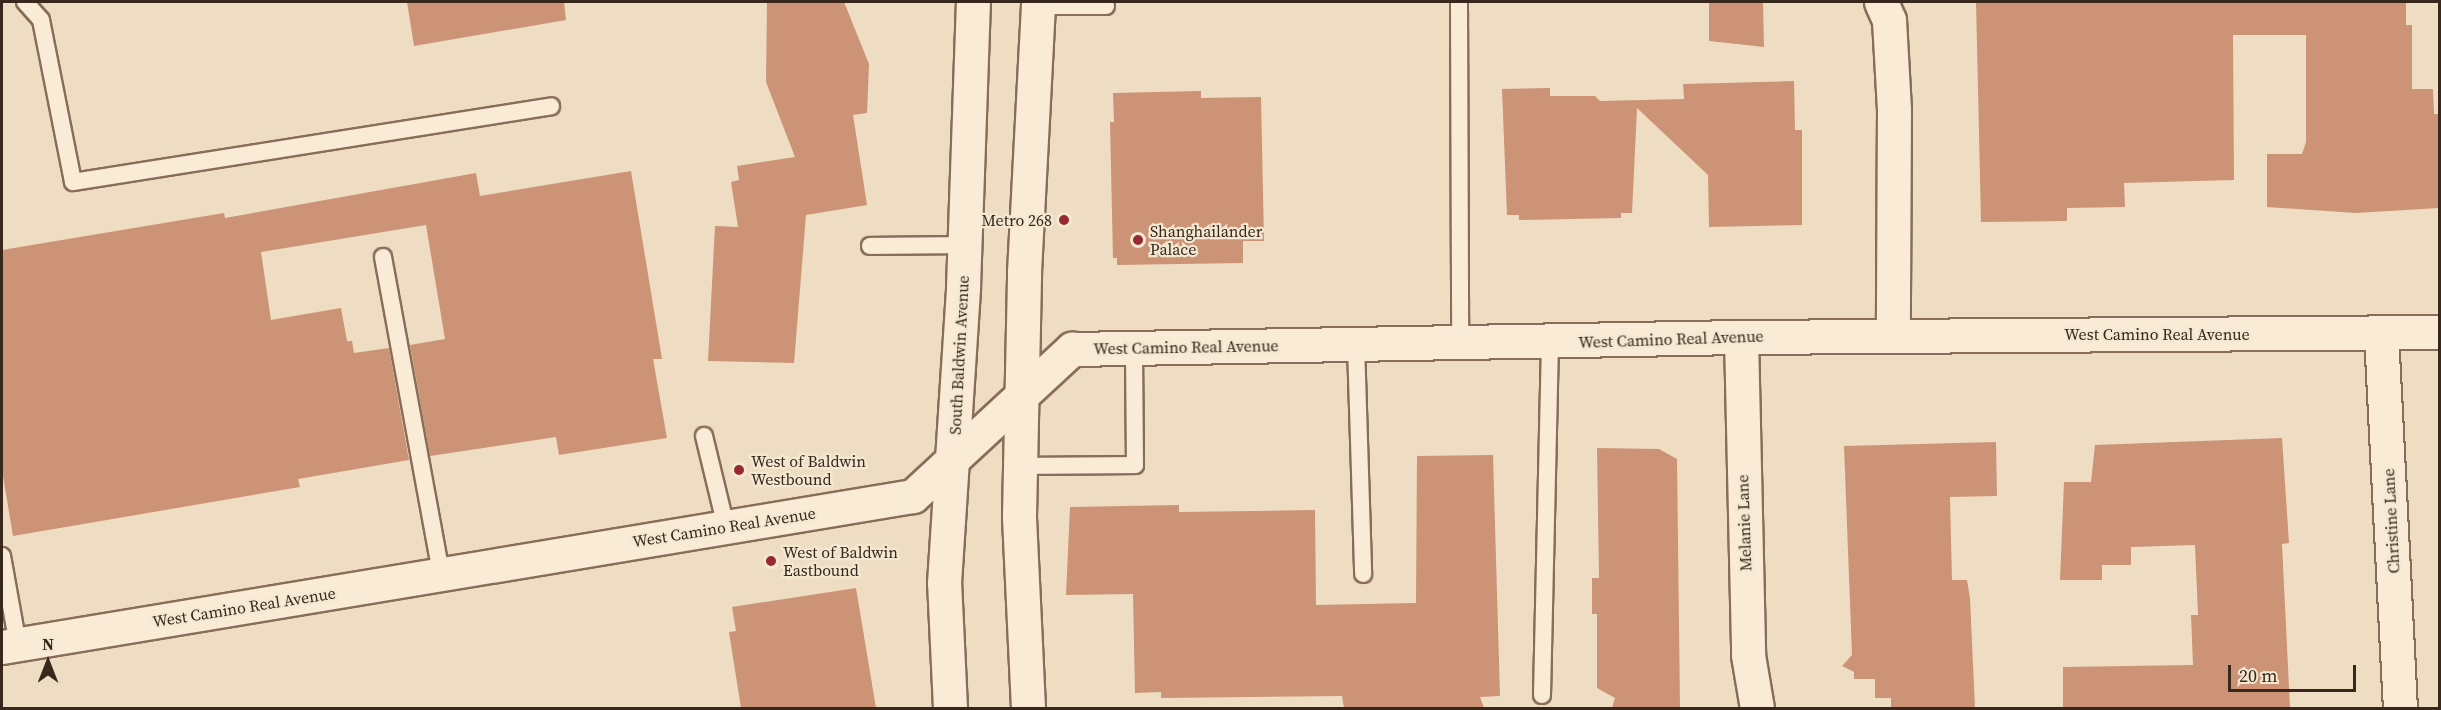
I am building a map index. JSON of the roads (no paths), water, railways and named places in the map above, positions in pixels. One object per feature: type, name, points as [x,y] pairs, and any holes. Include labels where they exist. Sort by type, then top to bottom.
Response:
[{"type":"street","name":"South Baldwin Avenue","points":[[950,708],[944,583],[964,245],[974,2]]},
{"type":"street","points":[[1881,2],[1889,20],[1894,110],[1893,335]]},
{"type":"street","points":[[1028,708],[1020,466],[1038,4]]},
{"type":"street","name":"West Camino Real Avenue","points":[[10,646],[913,496],[953,455],[1072,349],[1460,344],[1741,336],[2439,332]]},
{"type":"street","name":"Christine Lane","points":[[2381,334],[2400,708]]},
{"type":"street","name":"Melanie Lane","points":[[1741,336],[1748,655],[1757,708]]},
{"type":"lane","points":[[25,2],[41,20],[73,182],[551,106]]},
{"type":"lane","points":[[1459,2],[1460,344]]},
{"type":"lane","points":[[1038,4],[1106,6]]},
{"type":"lane","points":[[870,246],[964,245]]},
{"type":"lane","points":[[383,257],[441,574]]},
{"type":"lane","points":[[1542,695],[1550,342]]},
{"type":"lane","points":[[1356,345],[1363,574]]},
{"type":"lane","points":[[1020,466],[1135,465],[1134,348]]},
{"type":"lane","points":[[704,436],[726,527]]},
{"type":"lane","points":[[2,556],[10,646]]},
{"type":"place","name":"Metro 268","points":[[1064,220]]},
{"type":"place","name":"Shanghailander Palace","points":[[1138,240]]},
{"type":"place","name":"West of Baldwin Westbound","points":[[739,470]]},
{"type":"place","name":"West of Baldwin Eastbound","points":[[771,561]]}]
